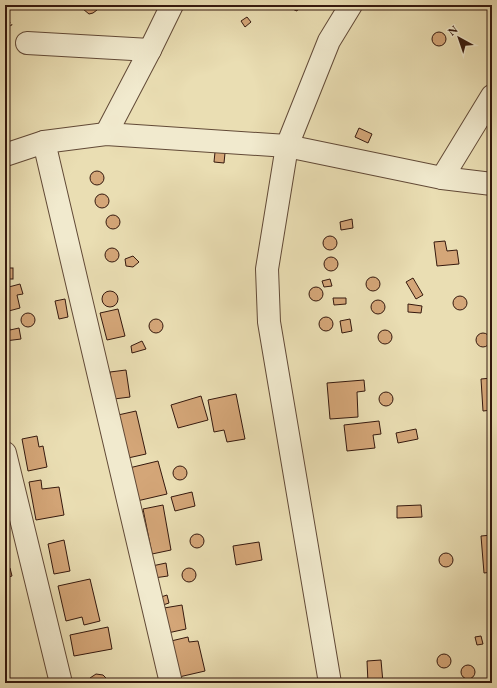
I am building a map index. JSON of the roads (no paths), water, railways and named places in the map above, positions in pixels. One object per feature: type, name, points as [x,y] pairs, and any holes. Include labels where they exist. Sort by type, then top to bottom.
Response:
[{"type":"street","points":[[106,134],[172,5]]},
{"type":"street","points":[[330,683],[269,322],[268,269],[287,146],[329,41],[351,5]]},
{"type":"street","points":[[27,43],[150,50]]},
{"type":"street","points":[[442,178],[492,96]]},
{"type":"street","points":[[5,155],[44,142],[106,134],[287,146],[442,178],[492,184]]},
{"type":"street","points":[[44,142],[171,683]]},
{"type":"street","points":[[5,453],[61,683]]}]
